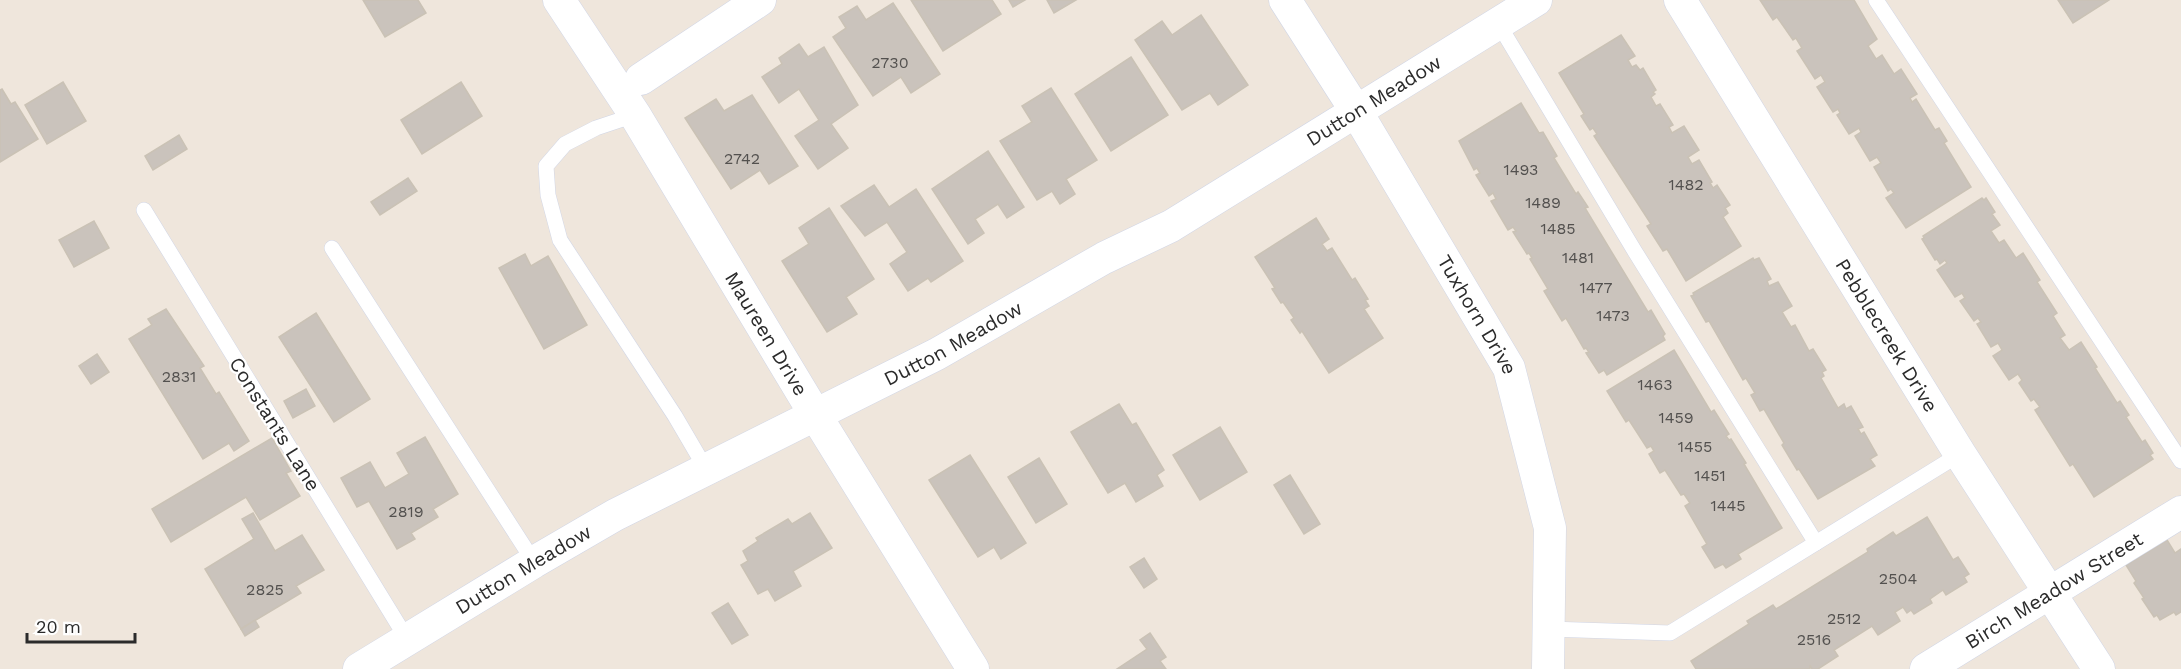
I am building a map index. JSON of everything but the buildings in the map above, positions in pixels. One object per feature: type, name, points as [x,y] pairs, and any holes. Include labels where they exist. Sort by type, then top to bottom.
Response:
[{"type":"street","name":"Maureen Drive","points":[[559,0],[635,115],[816,416],[973,669]]},
{"type":"street","points":[[641,78],[760,0]]},
{"type":"street","name":"Tuxhorn Drive","points":[[1285,0],[1356,111],[1509,368],[1550,528],[1548,669]]},
{"type":"street","name":"Dutton Meadow","points":[[359,669],[615,515],[937,354],[1104,258],[1171,226],[1536,0]]},
{"type":"street","name":"Pebblecreek Drive","points":[[1680,0],[1960,454],[2099,669]]},
{"type":"street","name":"Birch Meadow Street","points":[[1926,669],[2181,512]]},
{"type":"lane","points":[[1876,0],[2181,461]]},
{"type":"lane","points":[[1498,23],[1634,250],[1816,543]]},
{"type":"lane","points":[[635,115],[596,128],[565,144],[546,166],[548,195],[560,240],[675,416],[706,469]]},
{"type":"lane","name":"Constants Lane","points":[[144,210],[407,639]]},
{"type":"lane","points":[[332,248],[534,562]]},
{"type":"lane","points":[[1549,629],[1670,633],[1960,454]]}]
